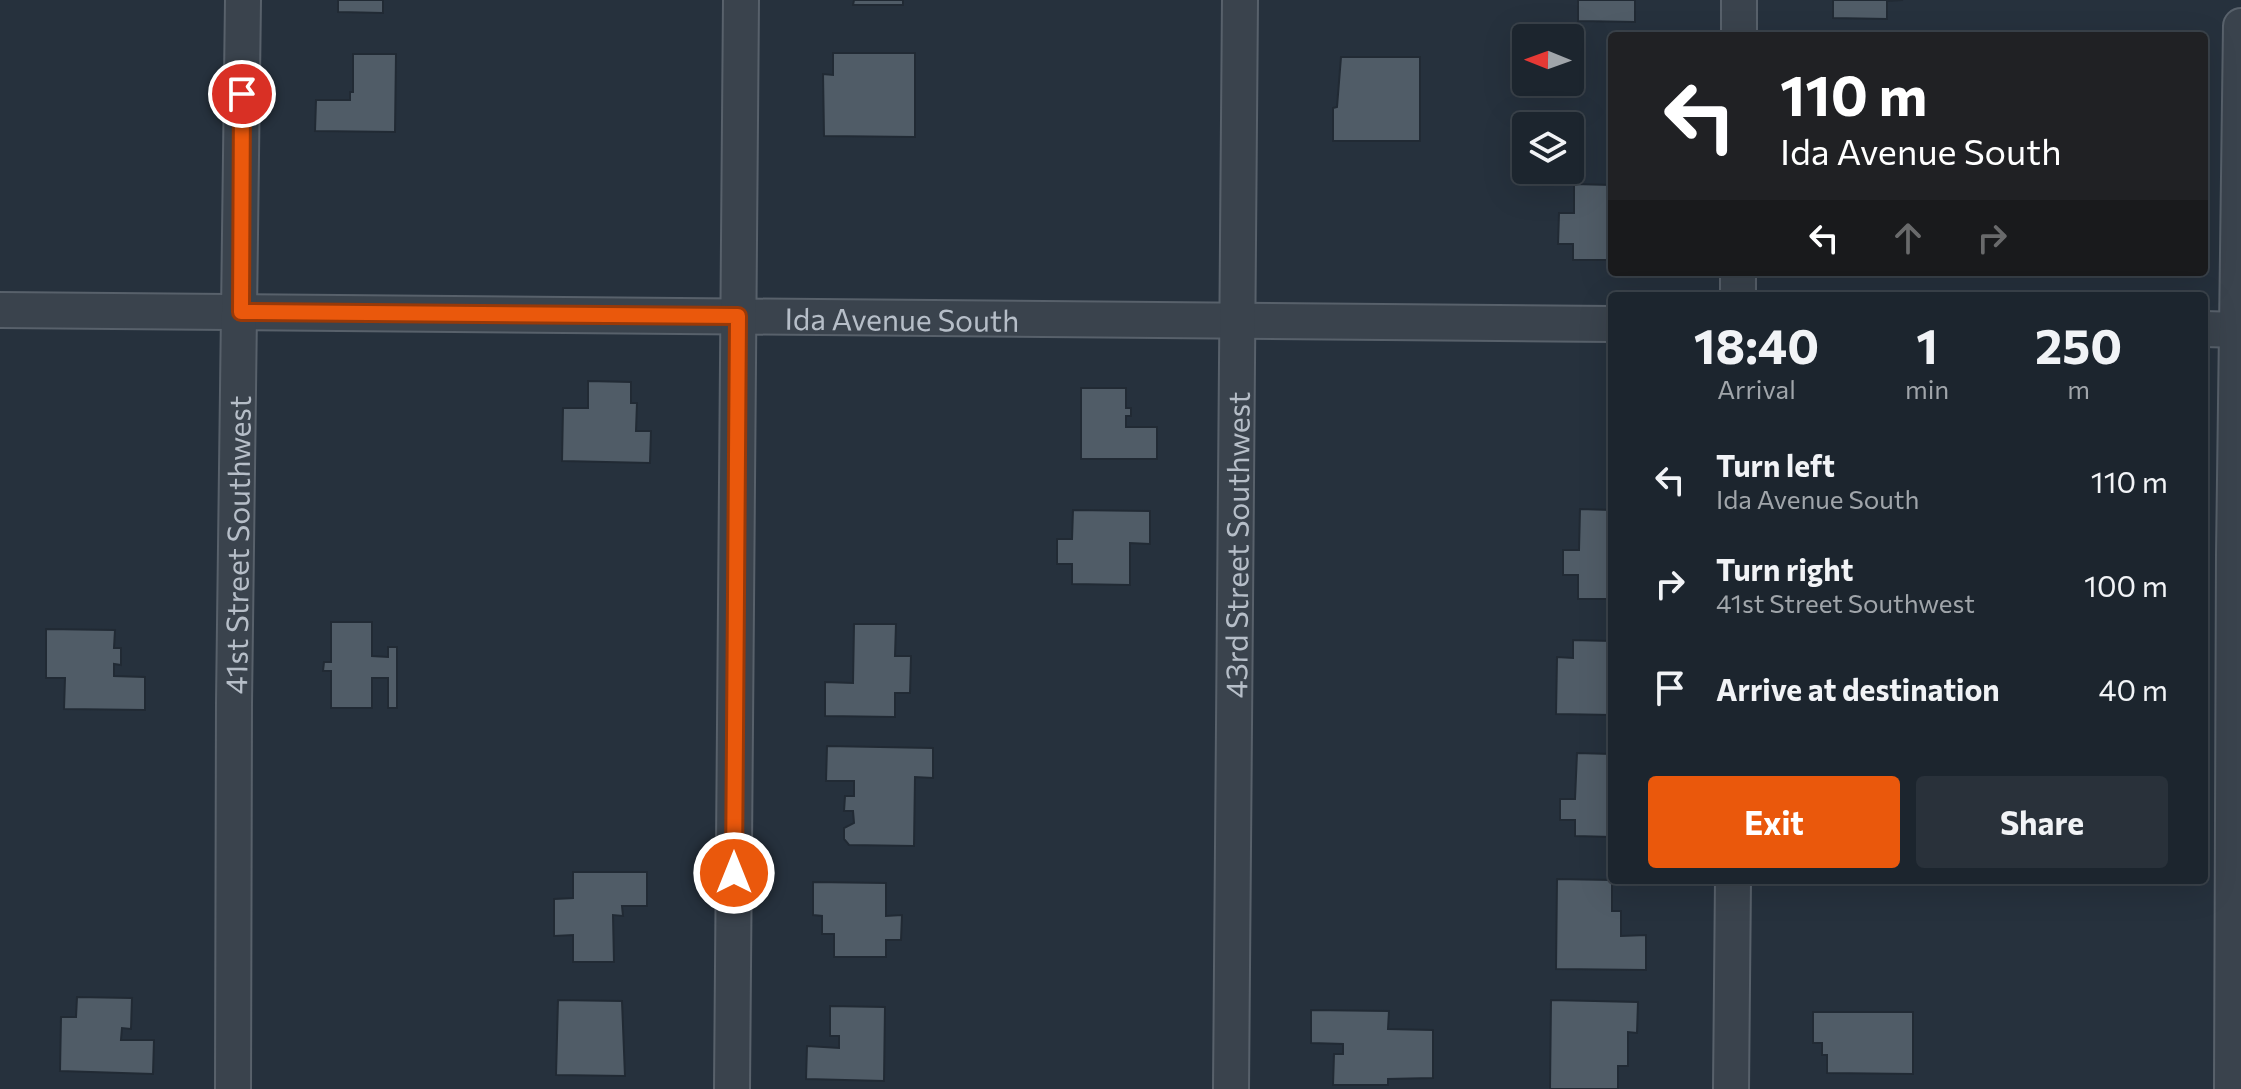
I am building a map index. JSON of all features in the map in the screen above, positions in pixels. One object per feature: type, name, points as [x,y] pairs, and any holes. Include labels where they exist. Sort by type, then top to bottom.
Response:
[{"type":"street","name":"41st Street Southwest","points":[[233,1089],[234,703],[243,0]]},
{"type":"street","points":[[732,1089],[741,0]]},
{"type":"street","name":"43rd Street Southwest","points":[[1231,1089],[1240,0]]},
{"type":"street","points":[[1739,0],[1739,32]]},
{"type":"street","points":[[2232,1089],[2227,330],[2241,26]]},
{"type":"street","name":"Ida Avenue South","points":[[0,310],[1608,324]]},
{"type":"street","points":[[1731,1089],[1733,884]]},
{"type":"building","points":[[338,0],[383,0],[383,13],[338,12]]},
{"type":"building","points":[[854,0],[903,0],[903,5],[853,5]]},
{"type":"building","points":[[1578,0],[1635,0],[1635,22],[1578,21]]},
{"type":"building","points":[[1833,0],[1903,0],[1887,1],[1887,19],[1833,18]]},
{"type":"building","points":[[833,53],[915,53],[915,137],[824,136],[823,74],[833,75]]},
{"type":"building","points":[[353,54],[396,54],[395,132],[315,131],[316,100],[350,100],[350,92],[353,92]]},
{"type":"building","points":[[1341,57],[1420,57],[1420,141],[1333,141],[1333,108],[1337,107]]},
{"type":"building","points":[[1574,184],[1608,185],[1608,260],[1573,260],[1573,244],[1558,244],[1559,213],[1574,213]]},
{"type":"building","points":[[588,381],[631,382],[631,403],[637,403],[636,431],[651,431],[650,463],[562,461],[563,408],[588,408]]},
{"type":"building","points":[[1081,388],[1126,388],[1126,408],[1131,408],[1131,416],[1126,416],[1126,427],[1157,427],[1157,459],[1081,459]]},
{"type":"building","points":[[1580,509],[1608,510],[1608,599],[1578,599],[1578,575],[1563,575],[1563,550],[1579,550]]},
{"type":"building","points":[[1073,510],[1150,511],[1150,544],[1130,543],[1130,585],[1072,584],[1072,564],[1057,564],[1057,539],[1072,539]]},
{"type":"building","points":[[331,622],[372,622],[372,656],[388,657],[388,647],[397,647],[397,708],[388,708],[388,678],[372,678],[372,708],[331,708],[331,671],[323,671],[324,662],[331,662]]},
{"type":"building","points":[[854,624],[896,624],[895,656],[911,656],[910,693],[895,693],[895,717],[825,716],[825,682],[853,683]]},
{"type":"building","points":[[46,629],[115,630],[114,648],[121,648],[121,665],[114,664],[114,676],[145,677],[145,710],[64,709],[65,678],[46,678]]},
{"type":"building","points":[[1573,640],[1608,641],[1608,715],[1556,714],[1557,657],[1573,658]]},
{"type":"building","points":[[827,746],[933,748],[933,778],[915,777],[914,846],[849,845],[844,839],[844,828],[854,823],[853,811],[844,811],[845,796],[854,796],[854,781],[826,781]]},
{"type":"building","points":[[1577,753],[1608,754],[1608,837],[1575,836],[1575,820],[1560,820],[1560,799],[1575,799]]},
{"type":"building","points":[[573,872],[647,872],[647,906],[622,906],[623,916],[613,915],[614,962],[573,962],[573,935],[554,936],[554,899],[573,898]]},
{"type":"building","points":[[1557,879],[1608,880],[1608,884],[1612,884],[1612,911],[1621,911],[1621,936],[1646,935],[1646,970],[1556,969]]},
{"type":"building","points":[[813,882],[886,883],[886,916],[902,915],[901,940],[886,940],[886,957],[834,957],[834,934],[822,934],[822,916],[813,915]]},
{"type":"building","points":[[77,997],[132,998],[131,1029],[122,1028],[121,1040],[154,1040],[153,1074],[60,1071],[61,1017],[76,1017]]},
{"type":"building","points":[[558,1000],[622,1001],[625,1076],[556,1075]]},
{"type":"building","points":[[1551,1000],[1638,1002],[1637,1033],[1628,1032],[1628,1066],[1618,1066],[1618,1089],[1550,1089]]},
{"type":"building","points":[[830,1006],[885,1007],[884,1081],[806,1079],[807,1046],[839,1048],[839,1036],[830,1036]]},
{"type":"building","points":[[1311,1010],[1389,1011],[1388,1029],[1433,1030],[1433,1078],[1388,1079],[1388,1085],[1333,1085],[1334,1054],[1343,1054],[1343,1044],[1311,1043]]},
{"type":"building","points":[[1813,1012],[1913,1012],[1913,1074],[1827,1073],[1827,1055],[1822,1055],[1822,1043],[1813,1043]]},
{"type":"route","points":[[242,94],[241,312],[738,316],[734,873]]}]
